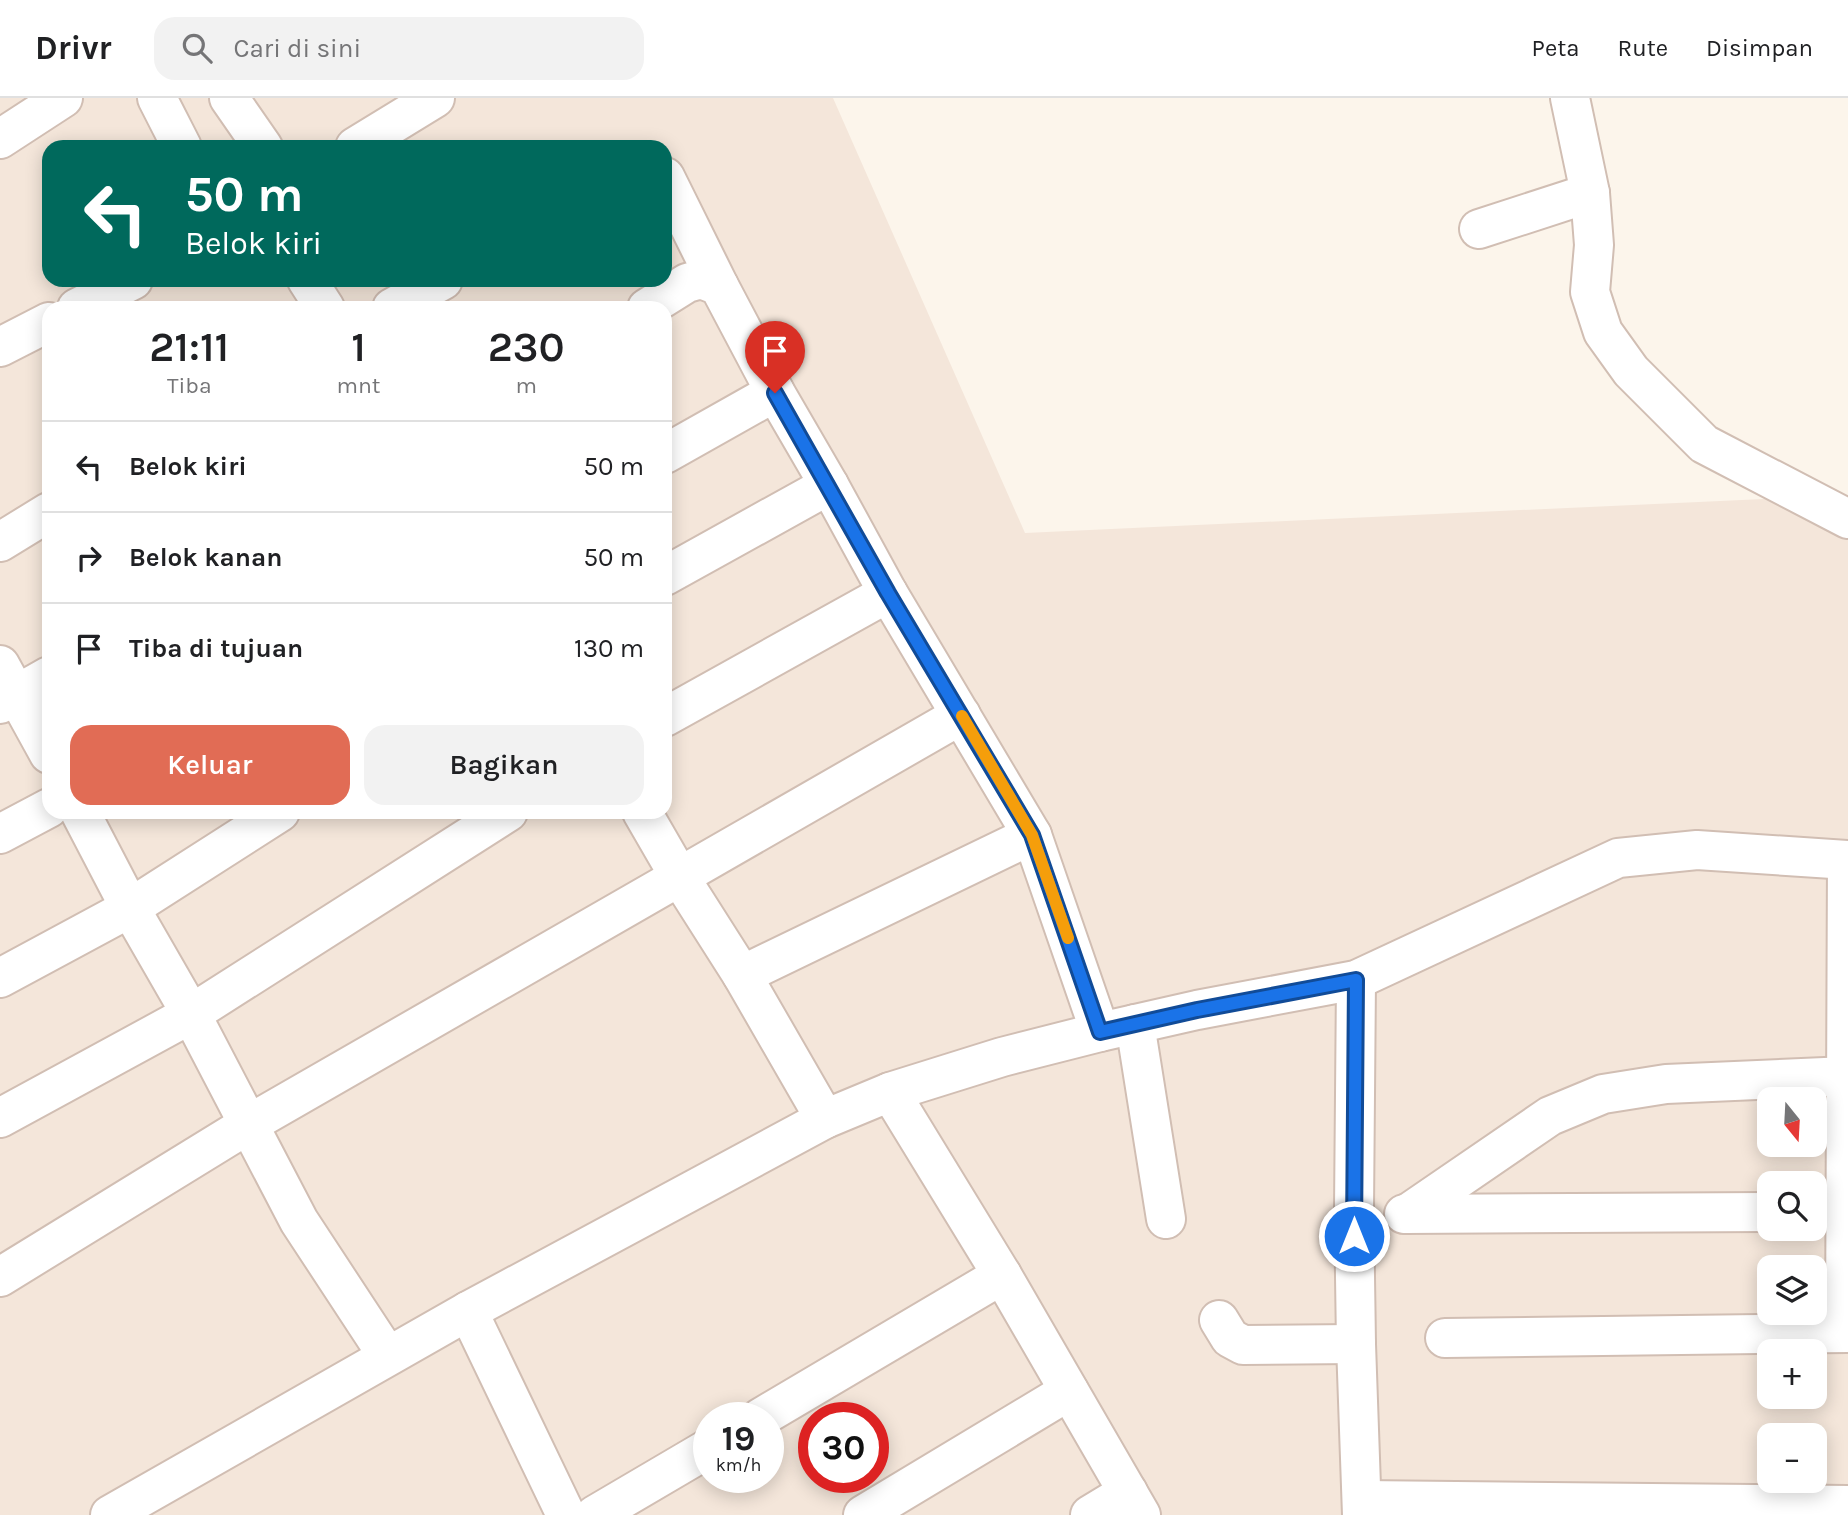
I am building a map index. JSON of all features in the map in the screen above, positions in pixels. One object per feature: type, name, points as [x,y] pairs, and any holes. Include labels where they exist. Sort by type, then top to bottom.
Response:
[{"type":"street","points":[[0,139],[64,98]]},
{"type":"street","points":[[157,98],[179,140]]},
{"type":"street","points":[[229,98],[258,140]]},
{"type":"street","points":[[366,140],[435,98]]},
{"type":"street","points":[[1570,98],[1591,193],[1594,245],[1591,292],[1603,332],[1631,371],[1704,444],[1848,519]]},
{"type":"street","points":[[672,188],[775,393],[888,593],[1032,835],[1118,1028],[1166,1219]]},
{"type":"street","points":[[1479,229],[1591,193]]},
{"type":"street","points":[[658,301],[687,283],[701,279],[719,286]]},
{"type":"street","points":[[91,301],[118,287]]},
{"type":"street","points":[[405,301],[430,287]]},
{"type":"street","points":[[0,347],[42,326]]},
{"type":"street","points":[[672,450],[775,393]]},
{"type":"street","points":[[672,572],[829,485]]},
{"type":"street","points":[[0,541],[42,516]]},
{"type":"street","points":[[672,713],[888,593]]},
{"type":"street","points":[[17,685],[42,739]]},
{"type":"street","points":[[0,1277],[248,1124],[961,715]]},
{"type":"street","points":[[0,834],[42,812]]},
{"type":"street","points":[[84,819],[130,908],[191,1014],[299,1221],[387,1355]]},
{"type":"street","points":[[0,978],[130,908],[269,819]]},
{"type":"street","points":[[0,1118],[191,1014],[497,819]]},
{"type":"street","points":[[646,819],[678,876],[742,975],[825,1119]]},
{"type":"street","points":[[742,975],[1032,835]]},
{"type":"street","points":[[110,1515],[468,1311],[825,1119],[890,1092],[1002,1057],[1118,1028],[1356,980],[1618,858],[1697,850],[1847,860],[1848,1076],[1836,1212],[1846,1333],[1445,1338]]},
{"type":"street","points":[[1356,980],[1354,1209],[1362,1507],[1848,1505]]},
{"type":"street","points":[[1407,1214],[1550,1116],[1603,1094],[1666,1084],[1848,1076]]},
{"type":"street","points":[[890,1092],[1002,1275],[1134,1504],[1090,1515]]},
{"type":"street","points":[[1354,1209],[1407,1214],[1757,1212]]},
{"type":"street","points":[[784,1404],[1002,1275]]},
{"type":"street","points":[[468,1311],[566,1515]]},
{"type":"street","points":[[1219,1320],[1230,1338],[1243,1345],[1356,1344]]},
{"type":"street","points":[[863,1515],[1069,1391]]},
{"type":"street","points":[[595,1515],[693,1457]]},
{"type":"shaded area","points":[[0,98],[833,98],[1025,533],[1848,495],[1848,1515],[0,1515]]},
{"type":"slow traffic","points":[[962,716],[1032,835],[1068,938]]},
{"type":"route","points":[[775,393],[888,593],[933,664],[1032,835],[1100,1032],[1197,1010],[1356,980],[1354,1236]]}]
